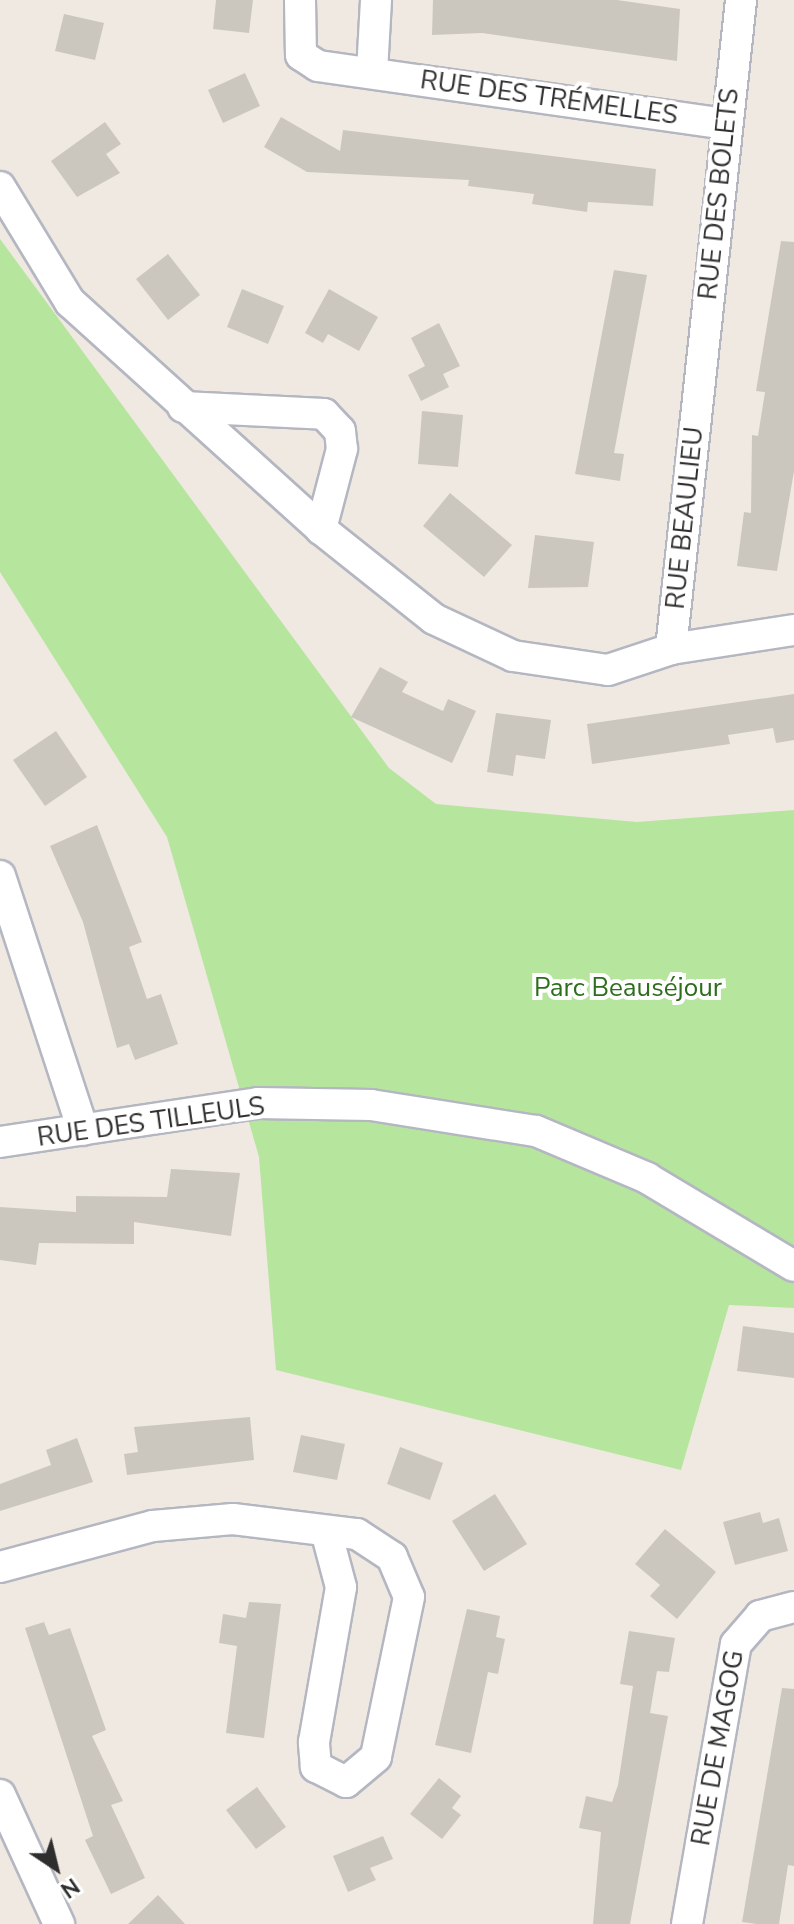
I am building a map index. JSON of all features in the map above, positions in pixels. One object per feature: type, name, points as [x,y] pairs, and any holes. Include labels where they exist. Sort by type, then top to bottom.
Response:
[{"type":"street","name":"RUE DES TRÉMELLES","points":[[300,0],[301,55],[318,66],[725,124]]},
{"type":"street","points":[[372,72],[376,0]]},
{"type":"street","name":"RUE DES BOLETS","points":[[698,387],[741,0]]},
{"type":"street","points":[[0,187],[70,302],[321,529],[434,619],[513,656],[608,670],[671,649],[794,630]]},
{"type":"street","name":"RUE BEAULIEU","points":[[671,649],[698,387]]},
{"type":"street","points":[[183,407],[324,414],[340,431],[342,449],[321,529]]},
{"type":"street","points":[[0,876],[83,1130]]},
{"type":"street","name":"RUE DES TILLEULS","points":[[0,1142],[258,1103],[371,1105],[536,1131],[647,1178],[794,1266]]},
{"type":"street","points":[[0,1567],[153,1526],[233,1519],[357,1534],[392,1557],[409,1597],[376,1757],[346,1782],[316,1767],[314,1742],[341,1587],[326,1531]]},
{"type":"street","name":"RUE DE MAGOG","points":[[687,1924],[736,1644],[760,1616],[794,1607]]},
{"type":"street","points":[[0,1795],[59,1924]]},
{"type":"green space","name":"Parc Beauséjour","points":[[0,239],[389,768],[436,804],[637,822],[794,810],[794,1308],[729,1305],[681,1470],[276,1370],[259,1157],[167,837],[0,572]]},
{"type":"building","points":[[216,0],[253,0],[249,33],[213,29]]},
{"type":"building","points":[[433,0],[617,0],[680,9],[677,61],[482,33],[432,35]]},
{"type":"building","points":[[64,14],[104,23],[95,60],[55,51]]},
{"type":"building","points":[[245,73],[260,106],[223,123],[208,90]]},
{"type":"building","points":[[281,117],[340,151],[343,130],[656,169],[653,206],[588,202],[587,212],[532,204],[534,194],[468,186],[469,180],[307,172],[264,147]]},
{"type":"building","points":[[105,122],[121,144],[106,154],[120,173],[77,197],[51,161]]},
{"type":"building","points":[[781,241],[794,242],[794,471],[777,571],[737,566],[744,512],[751,513],[752,435],[758,436],[765,392],[756,391]]},
{"type":"building","points":[[168,254],[200,295],[168,320],[136,279]]},
{"type":"building","points":[[614,270],[647,275],[614,453],[624,454],[620,481],[575,474]]},
{"type":"building","points":[[242,289],[284,306],[268,344],[227,327]]},
{"type":"building","points":[[329,289],[378,317],[359,351],[328,334],[323,343],[305,333]]},
{"type":"building","points":[[439,323],[460,366],[443,374],[449,387],[421,401],[408,375],[425,366],[411,338]]},
{"type":"building","points":[[422,411],[463,415],[458,467],[418,464]]},
{"type":"building","points":[[450,493],[512,545],[484,577],[423,526]]},
{"type":"building","points":[[535,535],[594,542],[588,587],[528,588]]},
{"type":"building","points":[[380,667],[408,682],[402,692],[443,711],[448,699],[476,711],[452,763],[351,717]]},
{"type":"building","points":[[794,694],[794,740],[776,743],[773,728],[728,735],[730,744],[592,764],[587,724]]},
{"type":"building","points":[[496,713],[551,720],[545,759],[516,755],[513,776],[487,772]]},
{"type":"building","points":[[56,731],[87,777],[45,806],[13,760]]},
{"type":"building","points":[[97,825],[142,942],[129,947],[147,999],[161,994],[178,1044],[135,1060],[129,1044],[117,1048],[83,922],[50,846]]},
{"type":"building","points":[[171,1169],[240,1173],[231,1236],[134,1222],[134,1244],[39,1243],[36,1265],[0,1260],[0,1207],[76,1212],[76,1196],[167,1197]]},
{"type":"building","points":[[743,1326],[794,1333],[794,1378],[737,1371]]},
{"type":"building","points":[[250,1417],[254,1460],[127,1475],[124,1454],[138,1452],[134,1427]]},
{"type":"building","points":[[301,1435],[345,1444],[337,1480],[293,1472]]},
{"type":"building","points":[[77,1438],[93,1482],[0,1511],[0,1484],[51,1465],[46,1450]]},
{"type":"building","points":[[400,1447],[443,1463],[430,1500],[387,1484]]},
{"type":"building","points":[[495,1494],[527,1544],[484,1571],[452,1521]]},
{"type":"building","points":[[760,1512],[763,1523],[779,1518],[788,1551],[735,1565],[723,1522]]},
{"type":"building","points":[[665,1529],[716,1572],[677,1619],[650,1596],[660,1585],[635,1564]]},
{"type":"building","points":[[249,1602],[281,1604],[264,1738],[226,1733],[237,1646],[219,1643],[223,1614],[246,1618]]},
{"type":"building","points":[[467,1609],[500,1616],[496,1637],[505,1639],[498,1674],[488,1672],[471,1753],[435,1745]]},
{"type":"building","points":[[44,1622],[49,1635],[70,1628],[106,1730],[92,1736],[123,1801],[111,1805],[145,1878],[111,1894],[85,1840],[93,1836],[25,1628]]},
{"type":"building","points":[[629,1631],[675,1638],[669,1672],[657,1671],[650,1713],[668,1716],[630,1924],[593,1924],[601,1832],[579,1828],[586,1796],[612,1802],[618,1785],[633,1686],[620,1684]]},
{"type":"building","points":[[782,1688],[794,1689],[794,1866],[788,1865],[779,1924],[742,1922]]},
{"type":"building","points":[[439,1778],[461,1796],[452,1808],[461,1815],[442,1839],[410,1814]]},
{"type":"building","points":[[257,1787],[286,1827],[256,1849],[226,1810]]},
{"type":"building","points":[[383,1836],[393,1859],[370,1868],[376,1880],[348,1892],[333,1856]]},
{"type":"building","points":[[158,1895],[185,1924],[128,1924]]}]
